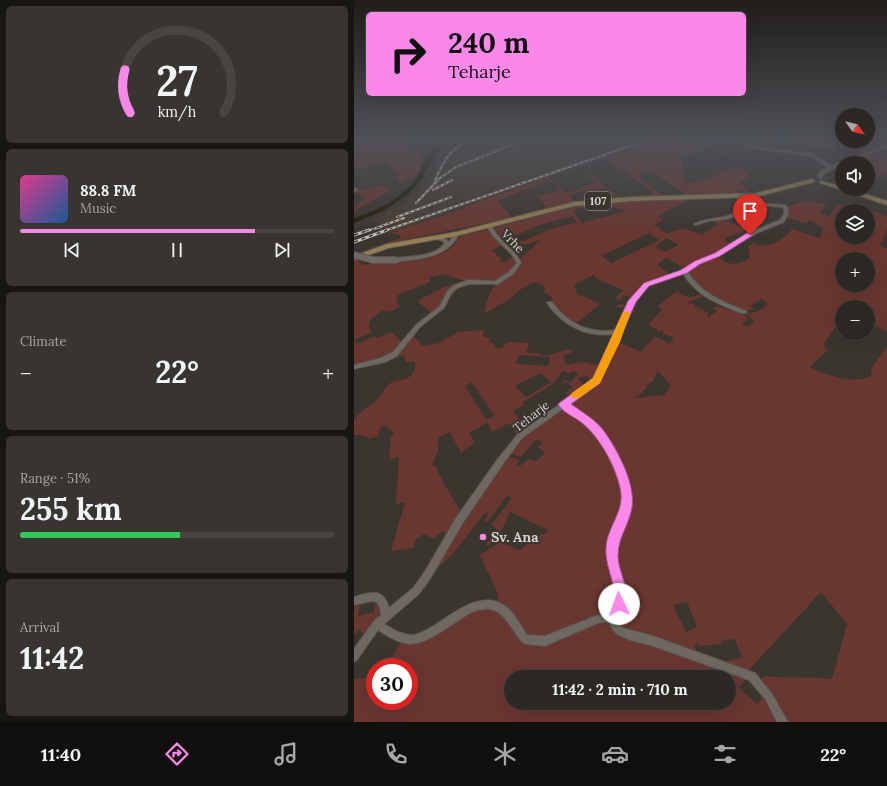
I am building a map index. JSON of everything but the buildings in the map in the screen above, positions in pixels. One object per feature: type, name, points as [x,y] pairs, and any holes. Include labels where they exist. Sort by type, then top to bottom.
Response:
[{"type":"main road","name":"Teharje","points":[[456,234],[562,207],[595,202],[692,196],[739,198],[779,190],[812,181],[811,178],[813,177],[821,180]]},
{"type":"main road","points":[[821,180],[887,203]]},
{"type":"main road","name":"107","points":[[354,256],[387,246],[456,234]]},
{"type":"street","points":[[821,180],[823,172],[826,171]]},
{"type":"street","points":[[354,188],[356,190],[354,191]]},
{"type":"street","points":[[696,224],[707,220],[723,220],[730,217],[742,209],[743,203],[739,198]]},
{"type":"street","name":"Teharje","points":[[354,657],[377,624],[416,590],[427,576],[459,522],[497,466],[520,436],[597,381],[632,301],[640,291],[646,285],[684,272],[755,232],[782,220],[786,214],[786,208],[783,206],[754,204],[739,198]]},
{"type":"street","name":"Vrhe","points":[[354,367],[392,356],[400,350],[418,326],[442,307],[449,293],[455,287],[468,282],[496,283],[518,266],[518,257],[491,234],[489,226]]},
{"type":"street","points":[[354,256],[379,260],[396,260],[441,250],[450,246],[456,234]]},
{"type":"street","points":[[431,238],[441,238],[446,241],[447,246],[441,250]]},
{"type":"street","points":[[684,272],[693,284],[706,295],[744,312]]},
{"type":"street","points":[[550,303],[554,309],[567,320],[585,330],[601,334],[620,331]]},
{"type":"street","points":[[563,404],[586,420],[600,433],[620,470],[626,488],[626,513],[614,538],[612,548],[612,560],[621,597],[614,624],[620,631],[752,676],[769,697],[784,722]]},
{"type":"street","points":[[354,601],[379,597],[385,605],[385,616]]},
{"type":"street","points":[[377,624],[393,634],[416,639],[461,614],[489,604],[498,606],[507,615],[525,639],[545,641],[598,619],[606,618],[614,621]]},
{"type":"shaded area","points":[[395,171],[418,171],[403,184],[399,183],[399,175]]},
{"type":"shaded area","points":[[435,171],[568,171],[391,233],[373,219],[404,203],[419,191]]},
{"type":"shaded area","points":[[585,171],[619,197],[615,197],[607,188],[597,191],[593,188],[569,195],[576,203],[515,217],[514,216],[547,207],[538,196],[560,190],[548,181],[497,201],[513,218],[402,240],[360,252],[401,238],[400,235],[391,233],[465,208],[541,179],[548,177],[566,193],[597,182]]},
{"type":"shaded area","points":[[623,171],[681,171],[689,184],[727,171],[743,171],[751,177],[740,182],[750,192],[746,193],[741,190],[735,191],[737,194],[731,195],[685,194],[649,171],[638,177],[662,195],[651,195],[654,193]]},
{"type":"shaded area","points":[[875,171],[887,171],[887,172],[881,173],[887,173],[887,176],[882,175],[882,178],[875,176]]},
{"type":"shaded area","points":[[379,185],[389,188],[388,192],[354,211],[354,207],[366,198],[356,192]]},
{"type":"shaded area","points":[[680,198],[685,201],[658,216],[663,220],[654,225],[667,234],[683,228],[702,235],[718,224],[711,220],[726,221],[749,229],[725,238],[726,242],[733,243],[685,269],[667,258],[657,264],[672,276],[640,288],[631,299],[627,307],[615,307],[619,304],[625,305],[630,296],[623,295],[620,301],[615,298],[623,290],[599,280],[593,275],[574,285],[580,296],[581,295],[600,304],[576,324],[553,305],[551,296],[543,292],[546,288],[535,282],[524,287],[508,300],[484,314],[486,303],[494,287],[500,280],[515,270],[521,263],[520,259],[541,240],[522,244],[513,240],[504,244],[496,236],[499,234],[495,235],[494,228],[579,205]],"holes":[[[603,204],[626,211],[582,223],[573,210]],[[572,216],[577,222],[548,230],[521,242],[513,237],[536,226]],[[649,233],[659,240],[612,263],[601,256]],[[666,238],[679,245],[665,252],[657,248],[657,245]]]},
{"type":"shaded area","points":[[806,201],[824,204],[827,203],[820,213],[829,216],[835,207],[835,244],[875,244],[875,212],[887,216],[887,229],[880,246],[887,249],[887,331],[875,326],[875,300],[835,300],[835,327],[823,345],[828,350],[810,367],[840,378],[856,380],[864,379],[871,376],[872,372],[870,370],[887,347],[887,722],[787,722],[761,680],[764,676],[832,679],[847,624],[821,592],[748,671],[726,663],[726,661],[742,658],[735,639],[721,641],[722,644],[699,646],[696,643],[694,646],[696,649],[695,651],[637,635],[616,625],[621,605],[614,547],[630,498],[602,432],[590,420],[568,404],[594,386],[620,343],[641,352],[654,337],[659,338],[669,344],[674,338],[662,333],[664,330],[657,332],[657,329],[648,325],[662,309],[658,306],[677,291],[689,297],[694,297],[701,294],[704,296],[687,303],[694,303],[695,306],[709,313],[707,316],[709,317],[717,311],[713,309],[716,306],[730,310],[732,308],[747,317],[747,320],[742,324],[748,327],[754,321],[746,314],[756,312],[768,305],[762,299],[750,306],[754,309],[748,310],[734,308],[700,290],[687,272],[698,264],[717,257],[727,262],[737,264],[750,258],[748,246],[754,243],[759,246],[769,245],[785,237],[792,229],[820,238],[823,228],[810,220],[807,223],[786,218],[788,212],[787,207]],"holes":[[[658,371],[671,386],[664,395],[635,398],[646,389],[647,387],[645,386],[653,381]],[[687,602],[697,627],[686,632],[673,605]]]},
{"type":"shaded area","points":[[487,230],[502,245],[492,251],[502,259],[499,261],[502,263],[515,256],[518,261],[515,267],[505,276],[495,282],[483,283],[463,280],[446,274],[430,277],[430,282],[398,295],[396,299],[400,307],[389,312],[383,310],[369,321],[371,324],[368,326],[372,332],[354,340],[354,261],[357,260],[363,265],[431,257],[451,248],[461,235]]},
{"type":"shaded area","points":[[463,281],[466,282],[448,290],[439,309],[433,314],[417,301],[444,287]]},
{"type":"shaded area","points":[[484,330],[482,336],[490,338],[490,343],[493,343],[496,348],[502,348],[504,344],[510,342],[530,343],[526,351],[528,353],[537,353],[544,356],[571,349],[572,353],[563,355],[566,365],[583,362],[601,366],[597,378],[591,382],[587,376],[578,378],[585,387],[573,396],[566,393],[573,387],[566,382],[559,386],[565,380],[570,383],[578,374],[573,371],[569,374],[563,371],[553,384],[523,402],[524,405],[513,411],[526,428],[518,436],[509,423],[492,432],[487,423],[469,433],[475,442],[461,453],[450,432],[438,438],[438,451],[432,465],[438,468],[437,471],[462,514],[448,536],[443,531],[433,539],[424,534],[415,540],[414,548],[391,551],[405,502],[396,504],[399,458],[396,457],[389,460],[391,437],[394,432],[386,426],[381,427],[378,436],[370,439],[362,435],[354,435],[354,420],[362,411],[378,399],[389,384],[408,378],[415,371],[415,362],[406,362],[404,355],[398,357],[411,334],[423,346],[439,343],[458,332]],"holes":[[[518,355],[550,357],[549,366],[516,364]],[[540,373],[551,382],[526,397],[515,386]],[[472,382],[494,416],[487,420],[465,386]]]},
{"type":"shaded area","points":[[392,333],[401,341],[405,340],[395,352],[383,359],[354,366],[354,340],[357,344],[375,336],[378,338]]},
{"type":"shaded area","points":[[565,408],[592,428],[598,436],[615,468],[625,494],[625,505],[612,537],[620,597],[611,626],[728,670],[504,670],[504,710],[736,710],[736,673],[747,677],[739,687],[757,705],[765,695],[781,722],[354,722],[354,679],[366,678],[366,710],[418,710],[418,658],[392,658],[402,640],[415,641],[474,609],[499,605],[497,592],[480,555],[500,542],[519,550],[538,536],[545,534],[548,530],[510,512],[497,540],[487,546],[486,544],[498,530],[491,525],[512,498],[507,496],[487,522],[484,520],[489,514],[486,512],[454,552],[435,571],[433,570],[440,556],[507,456],[520,460],[516,465],[519,467],[528,459],[536,461],[545,453],[538,447],[543,442],[537,439],[521,457],[510,454],[523,435]]},
{"type":"shaded area","points":[[376,599],[381,607],[377,620],[366,635],[359,630],[354,635],[354,606],[361,601],[358,616],[374,613]]},
{"type":"waterway","points":[[354,221],[381,210],[399,199],[414,186],[424,171]]},
{"type":"railway","points":[[434,183],[439,171]]},
{"type":"railway","points":[[416,203],[440,178],[451,171]]},
{"type":"railway","points":[[384,231],[559,171]]},
{"type":"railway","points":[[433,190],[452,180]]},
{"type":"railway","points":[[397,217],[451,197]]},
{"type":"railway","points":[[376,228],[404,218]]},
{"type":"railway","points":[[366,231],[381,227]]},
{"type":"railway","points":[[354,242],[387,230]]},
{"type":"railway","points":[[354,235],[366,231]]},
{"type":"slow traffic","points":[[576,396],[597,381],[616,342],[626,314]]},
{"type":"place","name":"Sv. Ana","points":[[483,537]]},
{"type":"route","points":[[619,604],[621,592],[612,560],[612,548],[614,538],[626,513],[626,488],[620,470],[600,433],[586,420],[563,404],[597,381],[616,342],[632,301],[646,285],[684,272],[750,235]]}]
